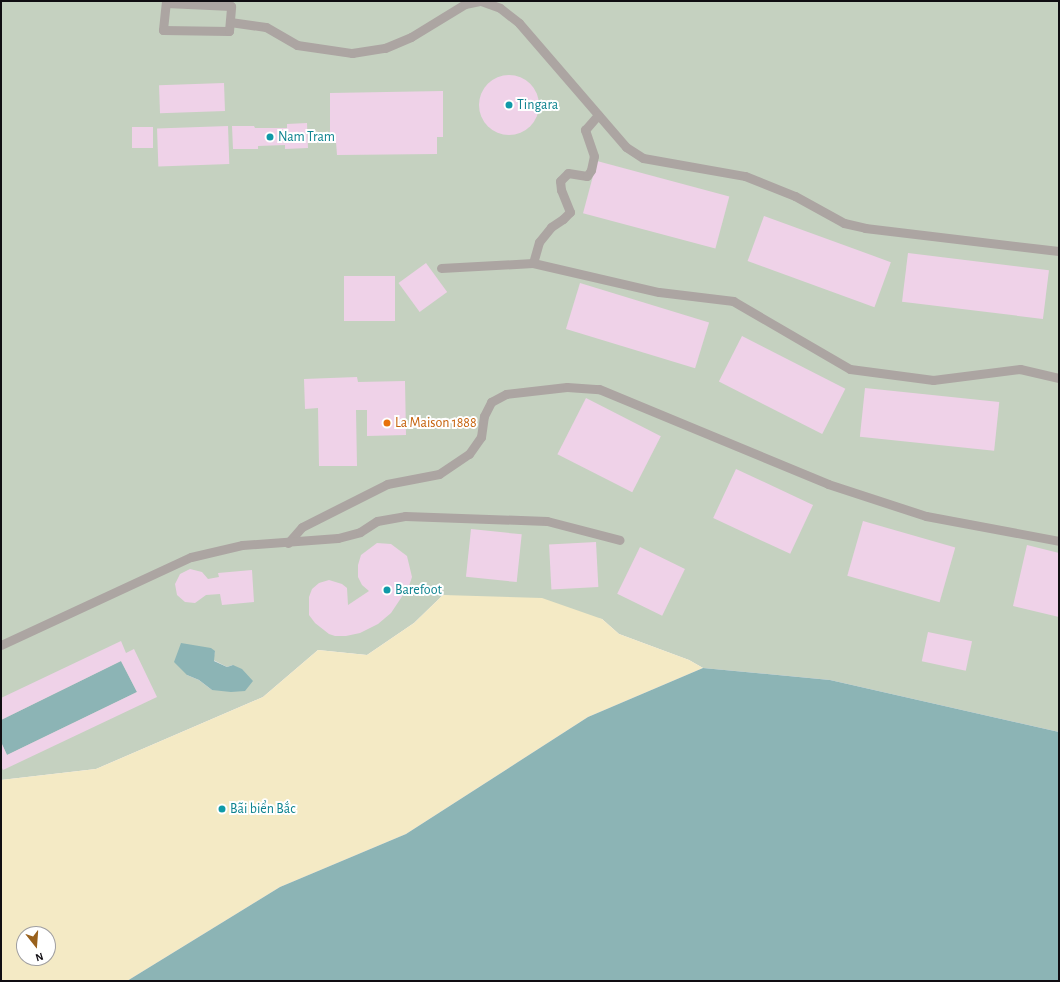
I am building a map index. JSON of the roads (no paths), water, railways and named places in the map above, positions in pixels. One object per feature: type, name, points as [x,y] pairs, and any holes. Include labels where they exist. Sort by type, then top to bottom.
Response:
[{"type":"lane","points":[[230,22],[266,27],[297,45],[352,53],[384,48],[411,37],[465,4],[481,1],[500,8],[520,23],[626,147],[642,158],[745,176],[795,196],[844,223],[865,228],[1059,251]]},
{"type":"lane","points":[[166,2],[231,6],[229,31],[163,30],[166,2]]},
{"type":"lane","points":[[532,263],[539,242],[551,227],[570,212],[561,190],[560,181],[568,173],[587,176],[591,170],[594,156],[585,130],[598,115]]},
{"type":"lane","points":[[441,268],[532,263],[659,292],[733,301],[850,369],[933,380],[1020,369],[1059,378]]},
{"type":"lane","points":[[288,542],[302,527],[387,484],[439,474],[469,454],[481,437],[484,416],[491,402],[506,394],[567,387],[600,389],[828,484],[926,516],[1059,541]]},
{"type":"lane","points":[[1,645],[191,557],[242,545],[338,538],[360,532],[377,521],[405,516],[547,521],[620,540]]},
{"type":"place","name":"Tingara","points":[[509,105]]},
{"type":"place","name":"Nam Tram","points":[[270,137]]},
{"type":"place","name":"La Maison 1888","points":[[387,423]]},
{"type":"place","name":"Barefoot","points":[[387,590]]},
{"type":"place","name":"Bãi biển Bắc","points":[[222,809]]}]
